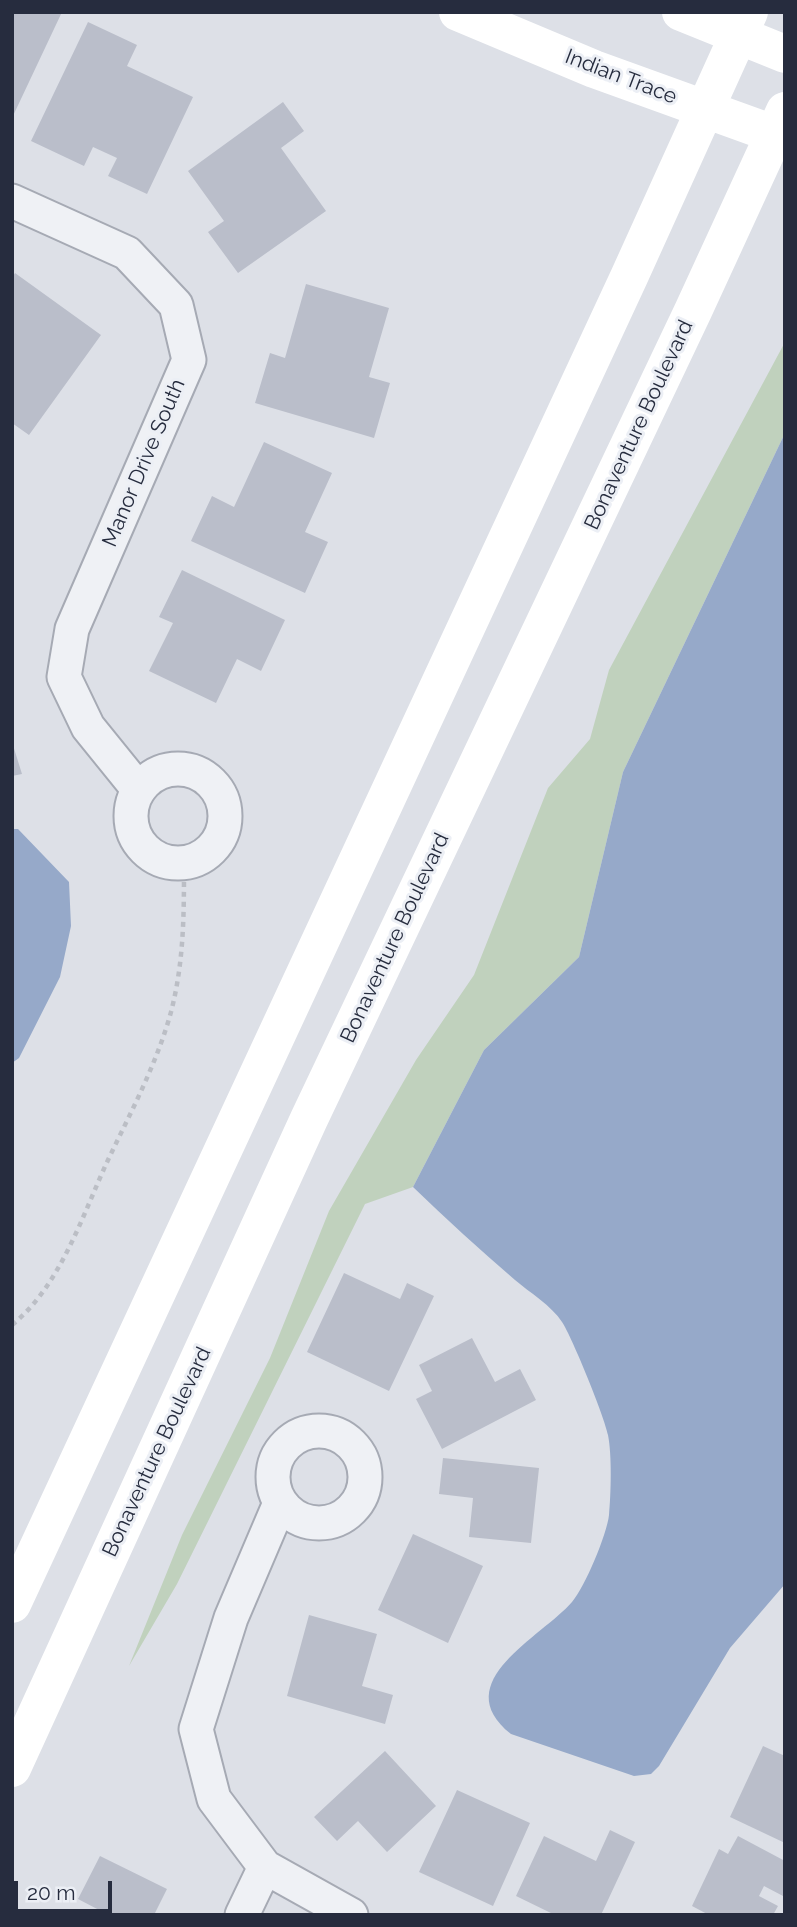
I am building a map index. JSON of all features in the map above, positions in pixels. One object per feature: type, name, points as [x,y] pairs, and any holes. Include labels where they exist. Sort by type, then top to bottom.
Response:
[{"type":"main road","name":"Indian Trace","points":[[458,12],[594,69],[706,109],[781,128]]},
{"type":"main road","points":[[681,12],[743,24],[785,54]]},
{"type":"main road","points":[[12,1604],[706,109],[743,24]]},
{"type":"main road","name":"Bonaventure Boulevard","points":[[12,1768],[303,1132],[781,128]]},
{"type":"street","name":"Manor Drive South","points":[[12,201],[127,253],[176,305],[189,360],[72,629],[64,677],[88,727],[139,790]]},
{"type":"street","points":[[180,769],[202,776],[219,793],[225,807],[225,823],[220,838],[211,850],[184,863],[168,863],[154,856],[138,840],[131,819],[132,804],[139,790],[150,779],[164,772],[180,769]]},
{"type":"street","points":[[280,1503],[231,1618],[196,1729],[214,1799],[265,1867],[351,1915]]},
{"type":"street","points":[[242,1915],[265,1867]]},
{"type":"path","points":[[12,1325],[30,1310],[53,1277],[142,1088],[170,1013],[184,944],[184,863]]},
{"type":"green space","points":[[785,342],[785,433],[623,772],[579,957],[484,1050],[413,1187],[365,1204],[177,1584],[129,1666],[182,1535],[270,1358],[329,1211],[416,1060],[474,975],[548,788],[590,739],[609,670]]},
{"type":"water","points":[[785,433],[785,1584],[730,1648],[659,1766],[651,1774],[634,1776],[511,1734],[494,1715],[489,1696],[494,1679],[522,1645],[572,1602],[595,1560],[609,1515],[609,1443],[606,1426],[588,1378],[558,1316],[476,1246],[413,1187],[484,1050],[579,957],[623,772]]},
{"type":"water","points":[[12,829],[18,829],[69,882],[71,926],[60,977],[19,1058],[12,1063]]},
{"type":"building","points":[[12,12],[62,12],[12,118]]},
{"type":"building","points":[[88,22],[137,45],[127,66],[193,97],[147,194],[108,176],[117,158],[93,147],[84,166],[31,141]]},
{"type":"building","points":[[283,102],[304,131],[281,148],[326,211],[238,273],[208,232],[224,221],[188,171]]},
{"type":"building","points":[[15,273],[101,335],[29,435],[12,423],[12,278]]},
{"type":"building","points":[[306,284],[389,308],[369,377],[390,383],[374,438],[255,403],[270,353],[285,358]]},
{"type":"building","points":[[264,442],[332,473],[305,532],[328,542],[305,593],[191,541],[212,496],[234,507]]},
{"type":"building","points":[[182,570],[285,620],[261,671],[237,659],[216,703],[149,671],[173,623],[159,617]]},
{"type":"building","points":[[12,742],[22,774],[12,776]]},
{"type":"building","points":[[344,1273],[400,1299],[407,1283],[434,1296],[389,1391],[307,1352]]},
{"type":"building","points":[[472,1338],[495,1382],[520,1369],[536,1400],[442,1449],[416,1399],[432,1391],[419,1365]]},
{"type":"building","points":[[443,1458],[539,1468],[531,1543],[469,1537],[473,1498],[439,1494]]},
{"type":"building","points":[[413,1534],[483,1566],[448,1643],[378,1610]]},
{"type":"building","points":[[309,1615],[377,1634],[362,1686],[393,1695],[385,1724],[287,1696]]},
{"type":"building","points":[[763,1746],[785,1756],[785,1843],[730,1817]]},
{"type":"building","points":[[385,1751],[436,1806],[387,1852],[358,1821],[337,1841],[314,1817]]},
{"type":"building","points":[[457,1790],[530,1823],[493,1906],[419,1872]]},
{"type":"building","points":[[610,1830],[635,1842],[601,1915],[555,1915],[516,1896],[544,1836],[596,1861]]},
{"type":"building","points":[[738,1836],[785,1861],[783,1896],[764,1886],[759,1896],[778,1906],[773,1915],[709,1915],[692,1906],[719,1849],[728,1854]]},
{"type":"building","points":[[100,1856],[167,1889],[154,1915],[99,1915],[101,1911],[78,1899]]}]
